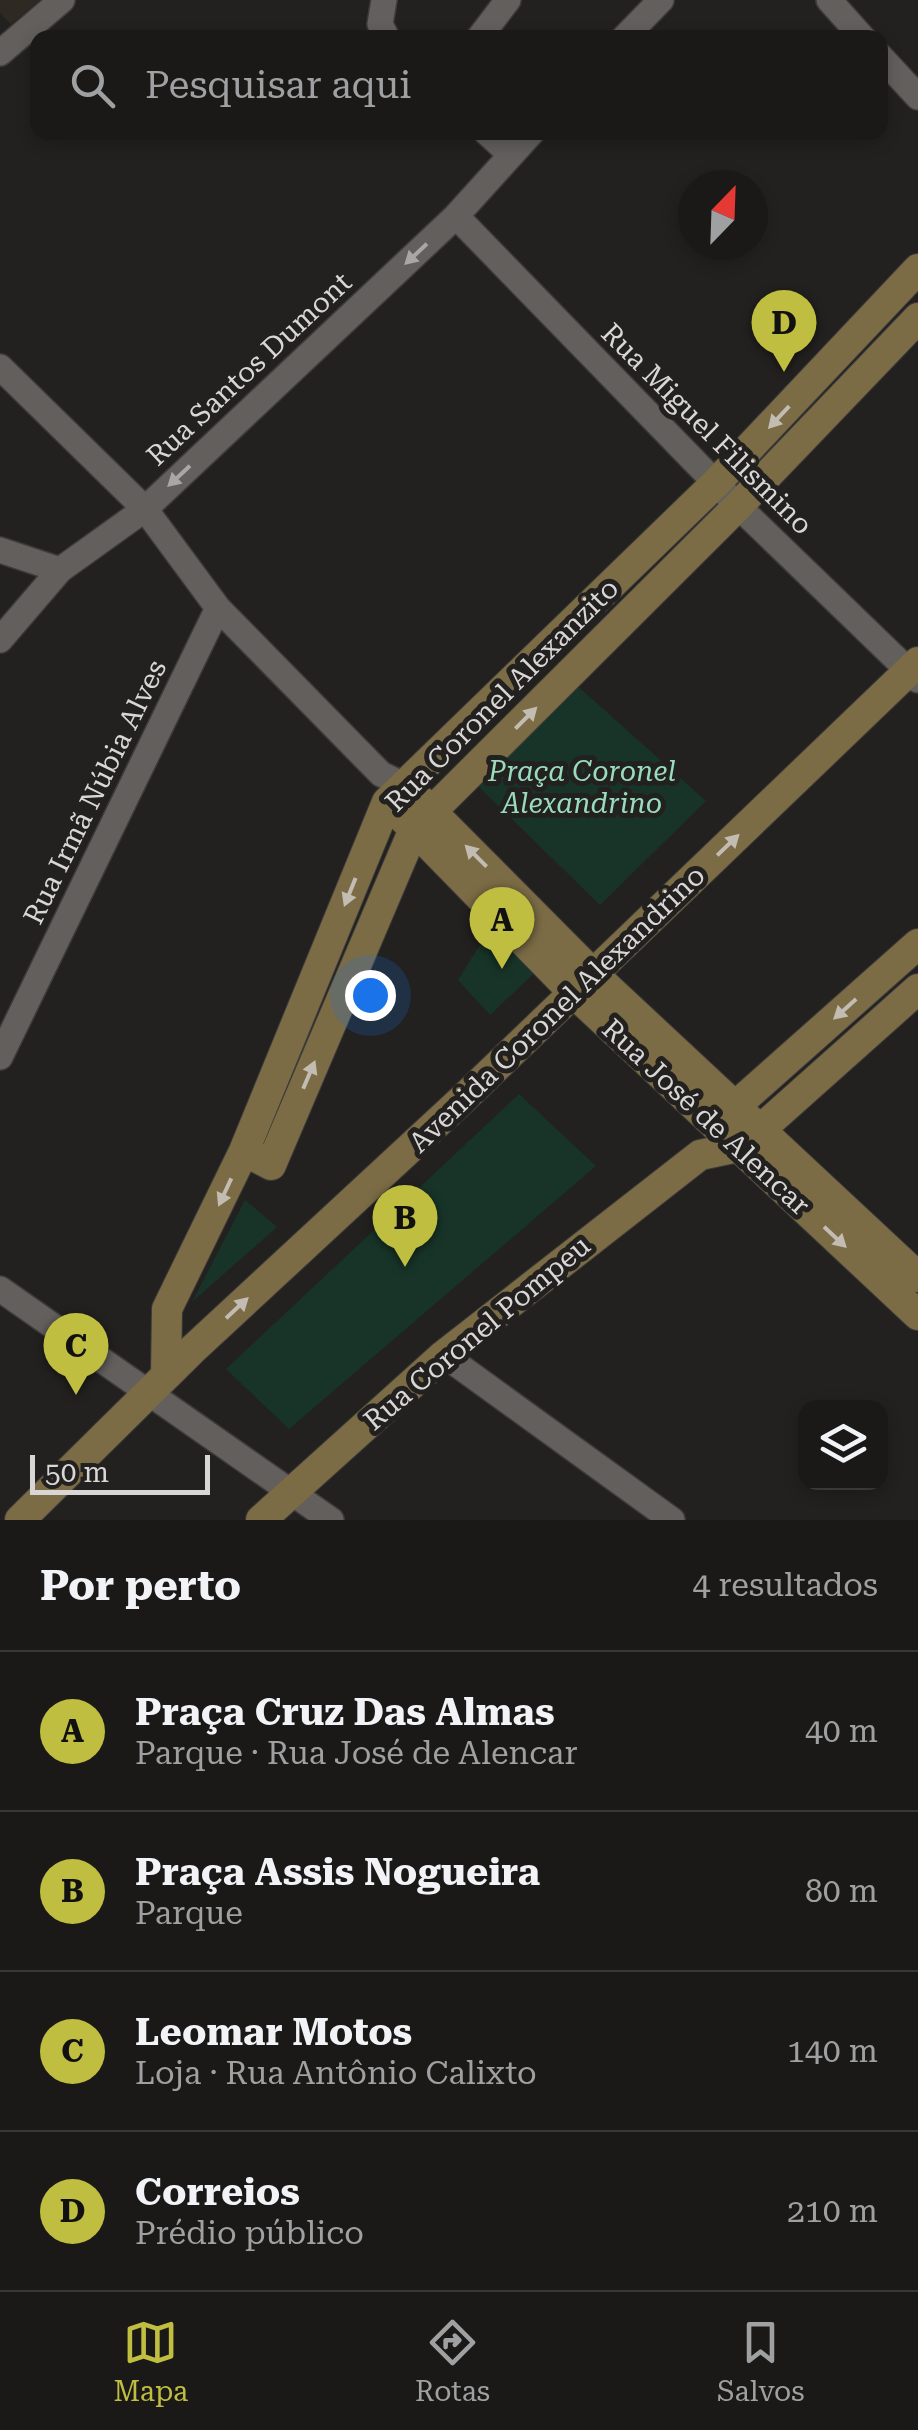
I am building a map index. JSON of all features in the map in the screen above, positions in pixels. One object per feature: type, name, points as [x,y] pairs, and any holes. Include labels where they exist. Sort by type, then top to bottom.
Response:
[{"type":"main road","name":"Rua Coronel Alexanzito","points":[[258,1158],[260,1111],[391,787],[551,642],[716,483],[918,270]]},
{"type":"main road","name":"Rua Coronel Alexanzito","points":[[159,1384],[168,1309],[258,1158],[289,1123],[423,820],[738,506],[918,318]]},
{"type":"main road","points":[[856,335],[881,356]]},
{"type":"main road","points":[[583,612],[607,637]]},
{"type":"main road","points":[[551,642],[574,669]]},
{"type":"main road","name":"Avenida Coronel Alexandrino","points":[[20,1520],[159,1384],[915,671]]},
{"type":"main road","name":"Rua José de Alencar","points":[[391,787],[584,984],[726,1115],[918,1314]]},
{"type":"main road","points":[[700,1155],[726,1115],[918,944]]},
{"type":"main road","points":[[700,1155],[749,1138],[918,989]]},
{"type":"main road","points":[[260,1111],[289,1123]]},
{"type":"main road","name":"Rua José de Alencar","points":[[749,1138],[918,1277]]},
{"type":"main road","name":"Rua Coronel Pompeu","points":[[260,1520],[444,1354],[700,1155]]},
{"type":"street","points":[[0,53],[62,0]]},
{"type":"street","points":[[383,30],[380,24],[384,0]]},
{"type":"street","points":[[485,30],[508,0]]},
{"type":"street","points":[[632,30],[660,0]]},
{"type":"street","points":[[829,0],[857,30]]},
{"type":"street","points":[[888,65],[918,97]]},
{"type":"street","points":[[495,140],[510,154]]},
{"type":"street","name":"Rua Santos Dumont","points":[[0,640],[60,570],[145,508],[456,216],[524,140]]},
{"type":"street","name":"Rua Miguel Filismino","points":[[456,216],[738,506],[915,671]]},
{"type":"street","points":[[0,367],[145,508],[218,608],[391,787]]},
{"type":"street","points":[[0,550],[60,570]]},
{"type":"street","name":"Rua Irmã Núbia Alves","points":[[0,1056],[218,608]]},
{"type":"street","points":[[0,1289],[159,1384],[290,1492],[331,1520]]},
{"type":"street","points":[[444,1354],[672,1520]]},
{"type":"shaded area","points":[[0,0],[40,0],[11,24],[0,13]]},
{"type":"green space","name":"Praça Coronel Alexandrino","points":[[573,682],[706,801],[600,905],[478,786]]},
{"type":"green space","points":[[499,914],[550,958],[490,1015],[458,980]]},
{"type":"green space","points":[[519,1094],[596,1166],[289,1429],[226,1369]]},
{"type":"green space","points":[[245,1200],[277,1227],[192,1302]]},
{"type":"place","name":"Correios","points":[[784,372]]},
{"type":"place","name":"Praça Cruz Das Almas","points":[[502,969]]},
{"type":"place","name":"Praça Assis Nogueira","points":[[405,1267]]},
{"type":"place","name":"Leomar Motos","points":[[76,1395]]}]
